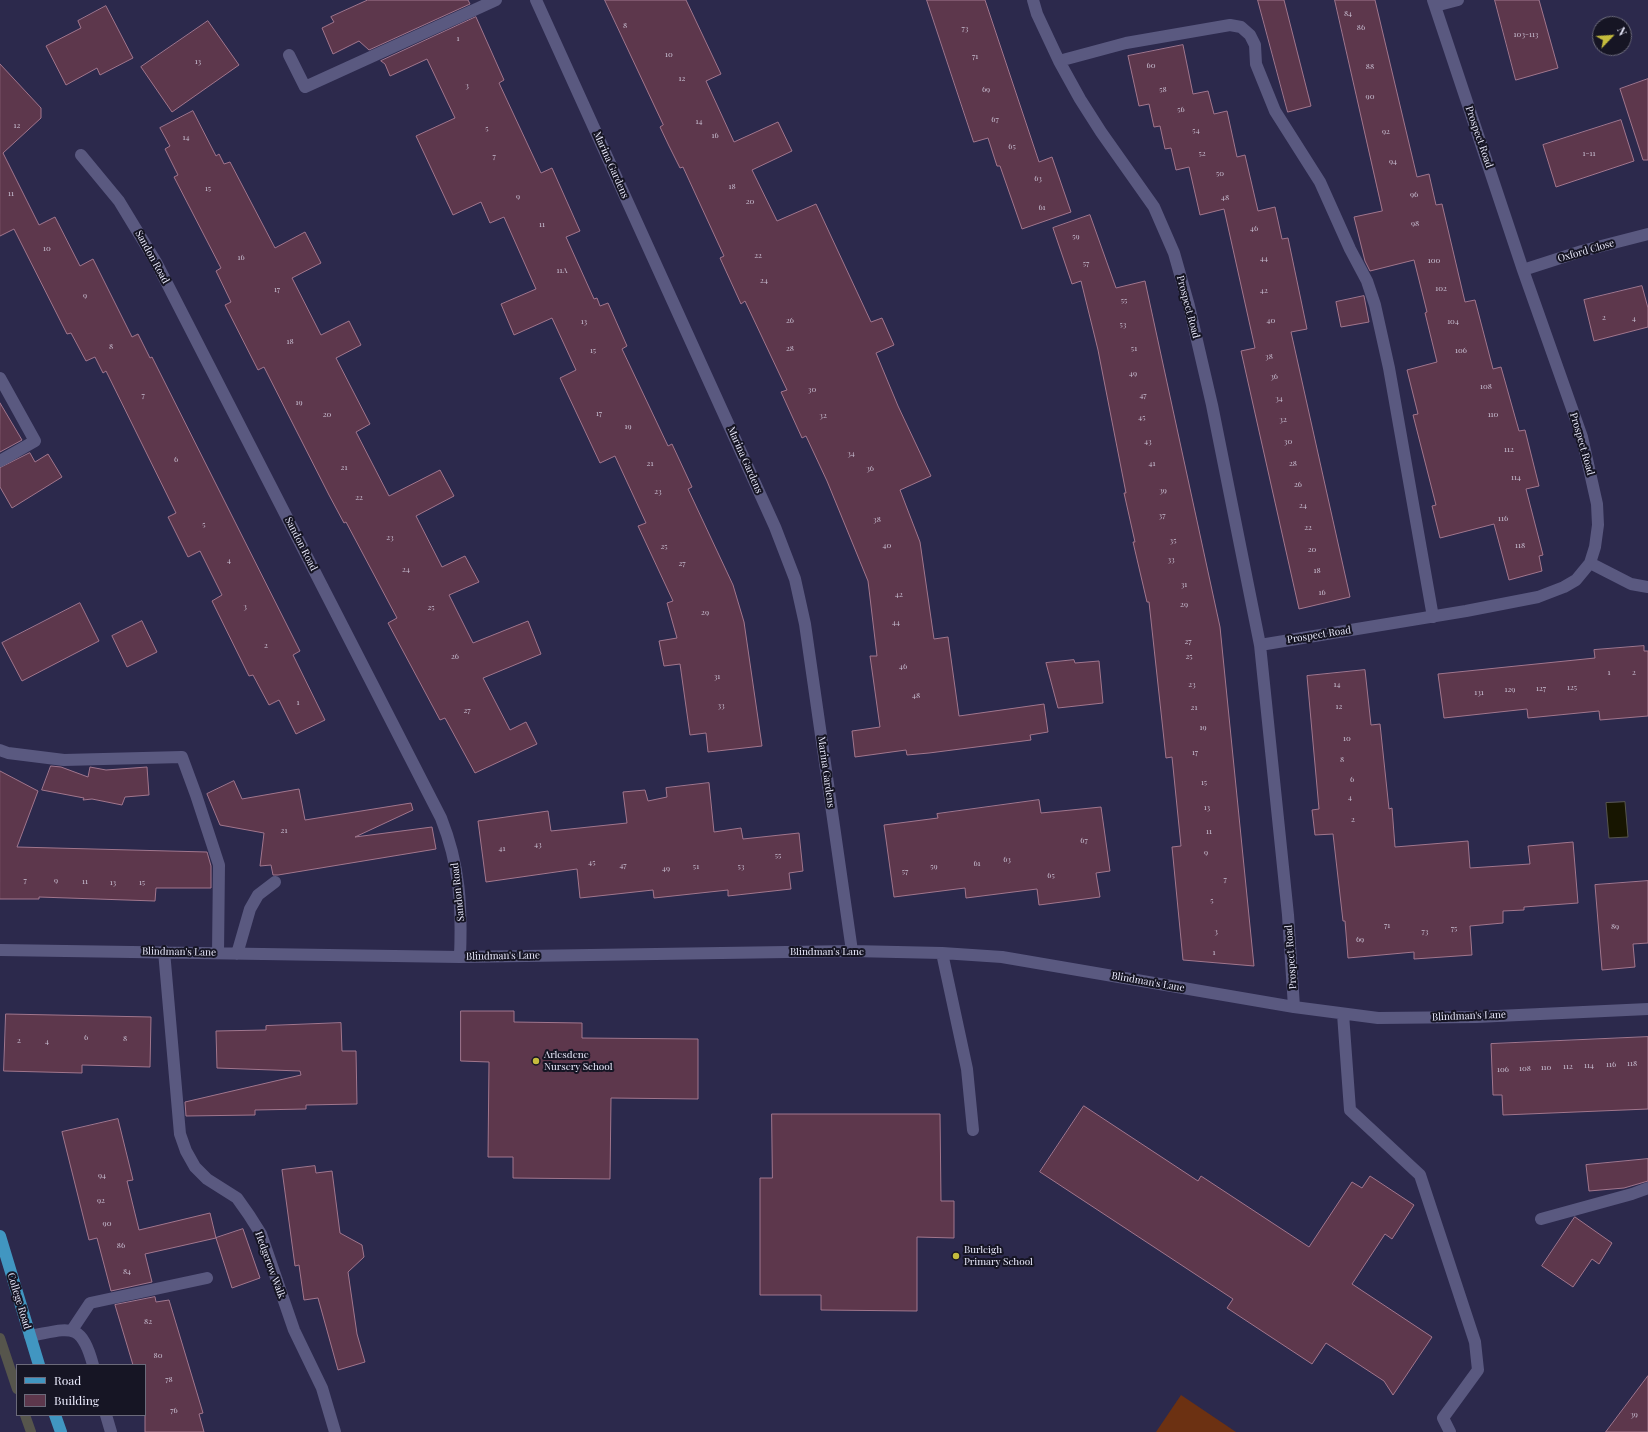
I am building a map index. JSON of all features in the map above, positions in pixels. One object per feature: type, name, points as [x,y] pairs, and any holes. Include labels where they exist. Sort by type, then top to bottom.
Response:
[{"type":"main road","name":"College Road","points":[[0,1236],[39,1364]]},
{"type":"main road","points":[[55,1416],[61,1432]]},
{"type":"street","points":[[289,55],[305,87],[496,0]]},
{"type":"street","name":"Marina Gardens","points":[[536,0],[775,527],[795,579],[805,624],[852,951]]},
{"type":"street","name":"Prospect Road","points":[[1033,0],[1037,14],[1059,61],[1080,99],[1101,132],[1154,207],[1174,253],[1212,405],[1260,645],[1288,915],[1294,1007]]},
{"type":"street","points":[[1434,3],[1458,0]]},
{"type":"street","name":"Prospect Road","points":[[1260,645],[1433,617],[1538,597],[1554,592],[1576,580],[1590,563],[1595,547],[1598,525],[1597,504],[1582,437],[1523,270],[1434,3]]},
{"type":"street","points":[[1059,61],[1126,43],[1230,25],[1241,27],[1250,35],[1255,45],[1256,64],[1275,111],[1320,182],[1350,249],[1367,281],[1375,305],[1395,396],[1433,617]]},
{"type":"street","name":"Sandon Road","points":[[81,155],[119,201],[156,262],[441,818],[450,841],[457,870],[462,922],[460,956]]},
{"type":"street","name":"Oxford Close","points":[[1523,270],[1582,251],[1648,234]]},
{"type":"street","points":[[0,378],[35,441],[0,461]]},
{"type":"street","points":[[1590,563],[1631,584],[1648,587]]},
{"type":"street","points":[[0,750],[8,753],[64,760],[182,757],[196,794],[219,865],[218,953]]},
{"type":"street","points":[[237,954],[250,909],[258,895],[275,882]]},
{"type":"street","name":"Blindman's Lane","points":[[0,950],[460,956],[852,951],[942,953],[1002,957],[1294,1007],[1378,1018],[1476,1017],[1648,1009]]},
{"type":"street","name":"Hedgerow Walk","points":[[164,951],[180,1134],[186,1151],[195,1167],[207,1179],[236,1198],[249,1215],[260,1234],[294,1330],[322,1388],[335,1432]]},
{"type":"street","points":[[942,953],[967,1069],[973,1130]]},
{"type":"street","points":[[1342,1014],[1350,1110],[1420,1175],[1475,1342],[1478,1370],[1444,1418],[1450,1432]]},
{"type":"street","points":[[1541,1219],[1632,1194],[1648,1188]]},
{"type":"street","points":[[72,1330],[90,1303],[207,1278]]},
{"type":"street","points":[[30,1336],[63,1330],[72,1330],[79,1334],[84,1340],[93,1364]]},
{"type":"street","points":[[106,1416],[111,1432]]},
{"type":"shaded area","points":[[1625,802],[1628,837],[1609,838],[1606,803]]},
{"type":"shaded area","points":[[1181,1395],[1236,1432],[1156,1432]]},
{"type":"building","points":[[368,0],[468,0],[470,4],[369,50],[359,41],[333,54],[322,28],[334,22],[331,17]]},
{"type":"building","points":[[605,0],[686,0],[721,74],[706,81],[734,142],[778,122],[792,151],[752,170],[777,221],[816,204],[871,322],[882,318],[894,345],[876,353],[898,406],[931,476],[900,490],[920,542],[934,639],[948,637],[959,716],[1044,704],[1048,732],[1030,735],[1031,740],[929,753],[907,755],[906,750],[855,757],[852,731],[880,727],[870,656],[877,656],[868,581],[827,481],[806,436],[802,438],[781,392],[787,390],[745,301],[741,304],[720,258],[724,256],[683,167],[680,168],[660,127],[663,125]]},
{"type":"building","points":[[927,0],[985,0],[1039,162],[1052,157],[1071,212],[1022,229],[1000,166],[997,166],[988,138],[974,142]]},
{"type":"building","points":[[1258,0],[1284,0],[1311,106],[1288,112]]},
{"type":"building","points":[[1335,0],[1375,0],[1417,177],[1429,174],[1436,205],[1442,204],[1465,302],[1475,300],[1493,369],[1501,367],[1519,431],[1525,430],[1539,486],[1526,489],[1543,555],[1539,556],[1542,571],[1509,580],[1494,524],[1440,538],[1432,506],[1436,505],[1413,415],[1418,414],[1407,370],[1437,362],[1425,313],[1427,312],[1414,260],[1370,271],[1365,261],[1354,217],[1382,211]]},
{"type":"building","points":[[1495,0],[1539,0],[1558,68],[1516,80]]},
{"type":"building","points":[[106,6],[133,58],[100,75],[97,68],[66,85],[46,46],[81,28],[78,21]]},
{"type":"building","points":[[476,17],[504,80],[499,83],[541,173],[552,168],[580,231],[566,237],[594,299],[597,298],[600,306],[608,303],[627,346],[622,349],[668,446],[672,444],[692,487],[688,489],[733,585],[744,622],[762,746],[708,752],[706,733],[690,735],[680,664],[664,666],[659,641],[677,638],[667,603],[673,601],[638,526],[646,523],[615,456],[600,463],[560,378],[576,370],[552,318],[514,335],[501,304],[536,289],[504,217],[490,223],[481,202],[453,215],[416,136],[455,118],[427,59],[390,76],[385,64],[381,61]]},
{"type":"building","points":[[208,21],[239,65],[172,112],[141,67]]},
{"type":"building","points":[[1183,45],[1193,94],[1208,91],[1214,114],[1227,111],[1237,157],[1245,155],[1258,211],[1275,207],[1282,239],[1288,238],[1307,329],[1291,332],[1350,597],[1299,609],[1241,351],[1255,348],[1224,209],[1200,215],[1189,167],[1176,170],[1171,148],[1165,149],[1160,126],[1154,127],[1149,104],[1139,106],[1128,56]]},
{"type":"building","points":[[0,64],[41,108],[41,118],[3,153],[39,225],[55,217],[80,266],[93,259],[132,337],[138,334],[150,358],[152,357],[300,651],[293,655],[325,720],[296,734],[279,700],[269,705],[253,675],[249,676],[212,601],[222,595],[200,551],[188,557],[168,517],[176,513],[106,371],[103,373],[95,357],[86,361],[71,333],[67,334],[14,229],[0,236]]},
{"type":"building","points":[[1648,79],[1648,160],[1643,160],[1620,89]]},
{"type":"building","points":[[193,111],[216,156],[219,154],[224,164],[230,162],[275,248],[305,232],[321,263],[292,278],[321,335],[349,321],[361,345],[336,358],[370,424],[356,432],[389,496],[440,470],[454,496],[416,516],[442,567],[465,556],[479,582],[449,595],[473,643],[528,621],[541,654],[483,678],[510,730],[526,722],[537,744],[475,773],[445,718],[440,720],[388,623],[397,618],[346,522],[344,523],[329,495],[264,367],[258,370],[225,305],[231,302],[216,271],[221,268],[174,177],[178,175],[165,149],[170,146],[160,128]]},
{"type":"building","points":[[1621,120],[1634,161],[1556,187],[1543,145]]},
{"type":"building","points":[[1090,215],[1116,288],[1145,281],[1220,627],[1254,966],[1183,960],[1172,847],[1181,846],[1172,757],[1166,758],[1149,602],[1147,602],[1133,542],[1135,542],[1124,493],[1126,493],[1098,350],[1081,281],[1072,284],[1053,228]]},
{"type":"building","points":[[1642,286],[1648,308],[1648,327],[1594,341],[1584,300]]},
{"type":"building","points":[[1364,296],[1369,322],[1341,327],[1336,302]]},
{"type":"building","points":[[0,403],[22,440],[0,452]]},
{"type":"building","points":[[30,453],[35,462],[48,454],[62,477],[12,508],[0,487],[0,468]]},
{"type":"building","points":[[80,603],[99,641],[22,681],[2,643]]},
{"type":"building","points":[[142,621],[157,652],[127,667],[112,636]]},
{"type":"building","points":[[1644,646],[1644,651],[1648,651],[1648,716],[1600,720],[1599,711],[1528,718],[1527,709],[1444,718],[1438,674],[1595,658],[1594,650]]},
{"type":"building","points":[[1074,660],[1075,663],[1099,661],[1103,703],[1058,708],[1046,663]]},
{"type":"building","points":[[1365,670],[1371,725],[1380,724],[1389,809],[1392,808],[1395,847],[1468,841],[1470,868],[1530,864],[1528,846],[1573,842],[1578,903],[1524,907],[1524,910],[1503,911],[1503,923],[1470,926],[1472,955],[1414,959],[1414,952],[1348,958],[1345,921],[1343,921],[1333,834],[1315,835],[1312,810],[1319,809],[1307,676]]},
{"type":"building","points":[[51,766],[61,767],[88,777],[90,767],[106,770],[147,767],[149,795],[125,797],[122,805],[92,799],[83,800],[84,798],[42,790]]},
{"type":"building","points":[[0,771],[38,791],[17,847],[207,852],[211,866],[211,888],[156,888],[155,901],[39,897],[39,899],[0,899]]},
{"type":"building","points":[[234,781],[242,799],[299,789],[305,820],[411,803],[413,810],[355,837],[432,827],[436,849],[273,875],[271,865],[260,866],[264,833],[220,825],[207,794]]},
{"type":"building","points":[[709,783],[714,832],[741,828],[743,839],[799,833],[803,871],[789,873],[791,889],[728,896],[728,890],[654,898],[653,890],[580,898],[577,869],[486,882],[478,821],[548,811],[551,831],[627,823],[623,792],[645,790],[648,801],[667,797],[666,788]]},
{"type":"building","points":[[1039,800],[1041,813],[1101,807],[1110,871],[1096,873],[1100,897],[1039,905],[1037,889],[966,898],[965,888],[894,897],[884,825],[938,818],[937,814]]},
{"type":"building","points":[[1648,881],[1648,943],[1633,944],[1635,967],[1602,970],[1595,885]]},
{"type":"building","points":[[461,1011],[514,1011],[514,1022],[582,1023],[582,1038],[698,1039],[698,1099],[611,1098],[610,1179],[513,1178],[513,1157],[488,1157],[489,1062],[461,1061]]},
{"type":"building","points":[[6,1014],[151,1017],[150,1067],[82,1065],[82,1073],[4,1071]]},
{"type":"building","points":[[341,1023],[342,1051],[356,1051],[357,1104],[306,1105],[306,1109],[255,1110],[255,1115],[186,1116],[185,1102],[301,1075],[300,1071],[217,1068],[216,1031],[266,1030],[266,1026]]},
{"type":"building","points":[[1648,1037],[1648,1109],[1503,1115],[1502,1095],[1493,1095],[1491,1044]]},
{"type":"building","points":[[1084,1106],[1198,1181],[1201,1176],[1309,1247],[1352,1182],[1362,1188],[1370,1176],[1414,1205],[1392,1239],[1385,1234],[1352,1284],[1432,1337],[1393,1395],[1384,1381],[1326,1343],[1312,1364],[1227,1308],[1233,1299],[1040,1172]]},
{"type":"building","points":[[772,1114],[940,1114],[941,1201],[954,1201],[954,1238],[917,1237],[917,1311],[821,1310],[821,1295],[760,1295],[760,1178],[772,1178]]},
{"type":"building","points":[[118,1119],[133,1180],[127,1181],[139,1230],[210,1213],[216,1238],[145,1254],[152,1282],[111,1291],[97,1238],[89,1240],[62,1132]]},
{"type":"building","points":[[1648,1159],[1648,1181],[1624,1188],[1589,1191],[1586,1165]]},
{"type":"building","points":[[315,1166],[316,1173],[332,1171],[340,1233],[362,1245],[364,1257],[348,1272],[357,1334],[365,1362],[338,1370],[318,1298],[304,1300],[299,1265],[295,1266],[282,1170]]},
{"type":"building","points":[[1575,1217],[1612,1243],[1599,1264],[1592,1259],[1573,1287],[1542,1266]]},
{"type":"building","points":[[243,1229],[260,1278],[232,1288],[216,1238]]},
{"type":"building","points":[[155,1297],[156,1302],[169,1300],[203,1413],[199,1414],[204,1432],[145,1432],[146,1364],[133,1364],[115,1305]]},
{"type":"building","points":[[1648,1376],[1648,1432],[1606,1432]]},
{"type":"waterway","points":[[0,1338],[16,1386]]},
{"type":"waterway","points":[[25,1416],[31,1432]]},
{"type":"place","name":"Arlesdene Nursery School","points":[[536,1061]]},
{"type":"place","name":"Burleigh Primary School","points":[[956,1256]]}]
